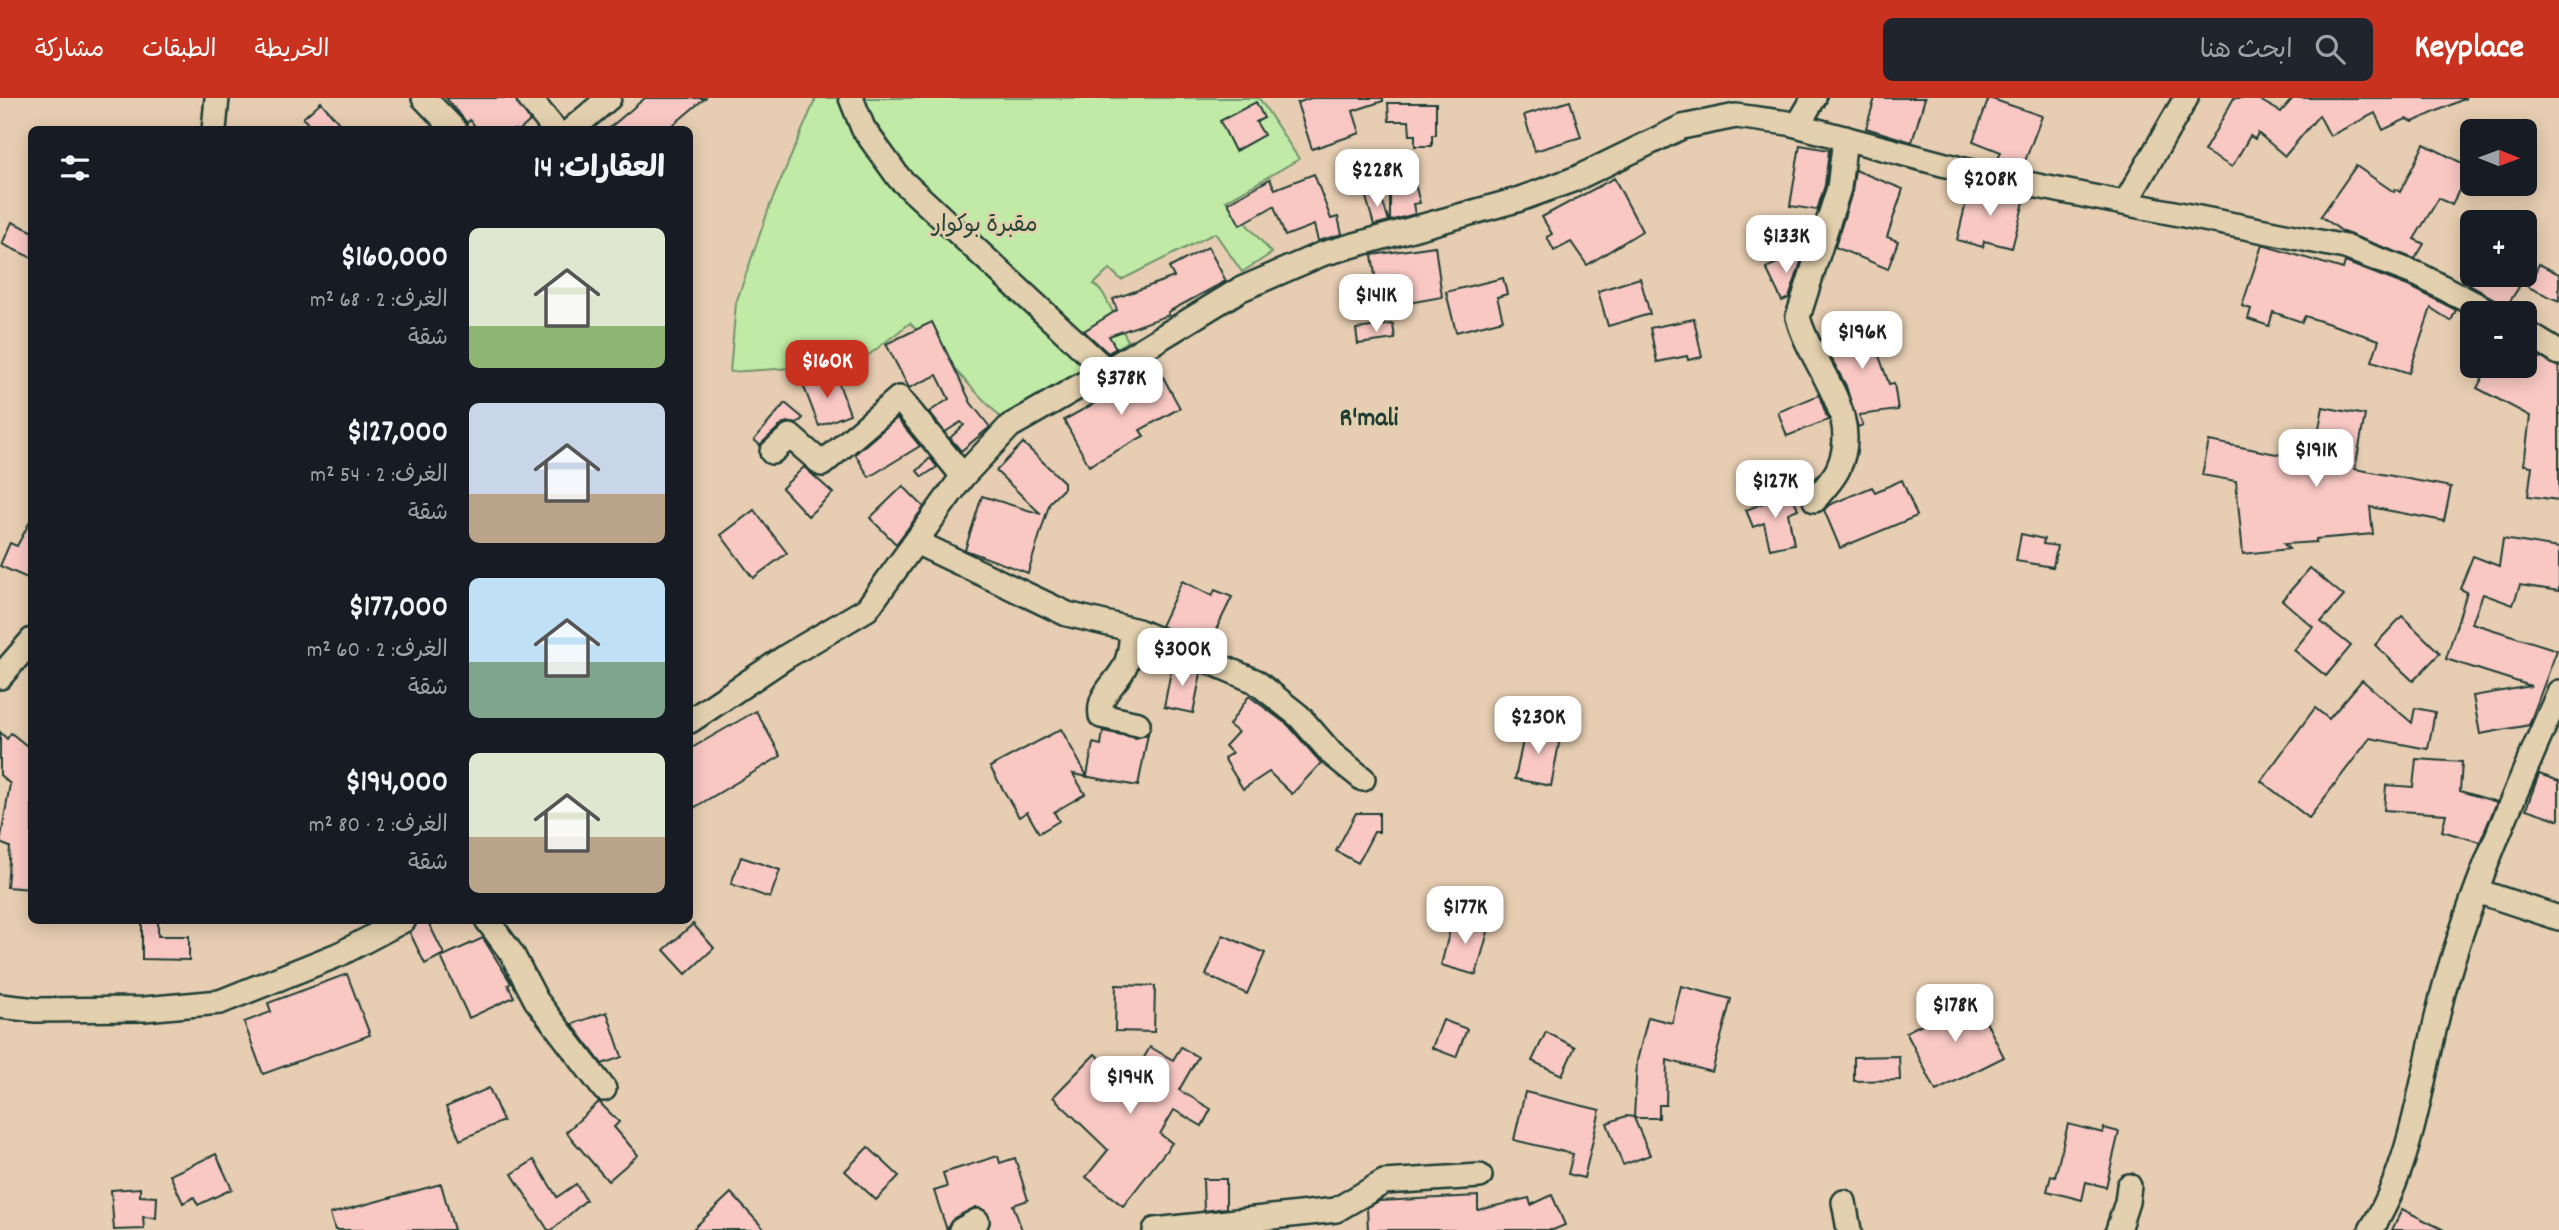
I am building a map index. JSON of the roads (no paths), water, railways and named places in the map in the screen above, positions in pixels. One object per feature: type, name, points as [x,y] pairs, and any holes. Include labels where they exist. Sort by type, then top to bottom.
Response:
[{"type":"street","points":[[214,126],[217,98]]},
{"type":"street","points":[[424,98],[451,126]]},
{"type":"street","points":[[529,98],[552,126]]},
{"type":"street","points":[[576,126],[609,98]]},
{"type":"street","points":[[851,98],[863,128],[899,178],[1107,371]]},
{"type":"street","points":[[1798,125],[1814,98]]},
{"type":"street","points":[[2126,202],[2186,98]]},
{"type":"street","points":[[693,719],[867,609],[963,476],[1010,426],[1107,371],[1239,290],[1322,254],[1517,200],[1576,179],[1715,109],[1736,116],[1798,125],[1987,176],[2345,247],[2419,275],[2469,301]]},
{"type":"street","points":[[1815,500],[1838,470],[1845,436],[1844,421],[1835,394],[1802,333],[1798,317],[1839,188],[1844,138]]},
{"type":"street","points":[[2537,339],[2559,353]]},
{"type":"street","points":[[772,452],[790,436],[822,464],[899,398],[963,476]]},
{"type":"street","points":[[916,542],[1067,614],[1132,630],[1255,681],[1299,716],[1332,754],[1363,779]]},
{"type":"street","points":[[1132,630],[1129,657],[1123,671],[1106,691],[1100,706],[1101,716],[1107,720],[1138,724]]},
{"type":"street","points":[[0,677],[28,645]]},
{"type":"street","points":[[2371,1230],[2399,1167],[2447,976],[2477,891],[2559,692]]},
{"type":"street","points":[[2477,891],[2559,918]]},
{"type":"street","points":[[0,1006],[36,1010],[144,1009],[220,1002],[340,954],[396,924]]},
{"type":"street","points":[[490,924],[512,954],[536,1000],[604,1089]]},
{"type":"street","points":[[1155,1230],[1339,1220],[1384,1182],[1480,1176]]},
{"type":"street","points":[[2118,1230],[2129,1186]]},
{"type":"street","points":[[1844,1202],[1849,1230]]},
{"type":"district","name":"R'mali","points":[[1369,416]]},
{"type":"park label","name":"مقبرة بوكوار","points":[[985,223]]}]
